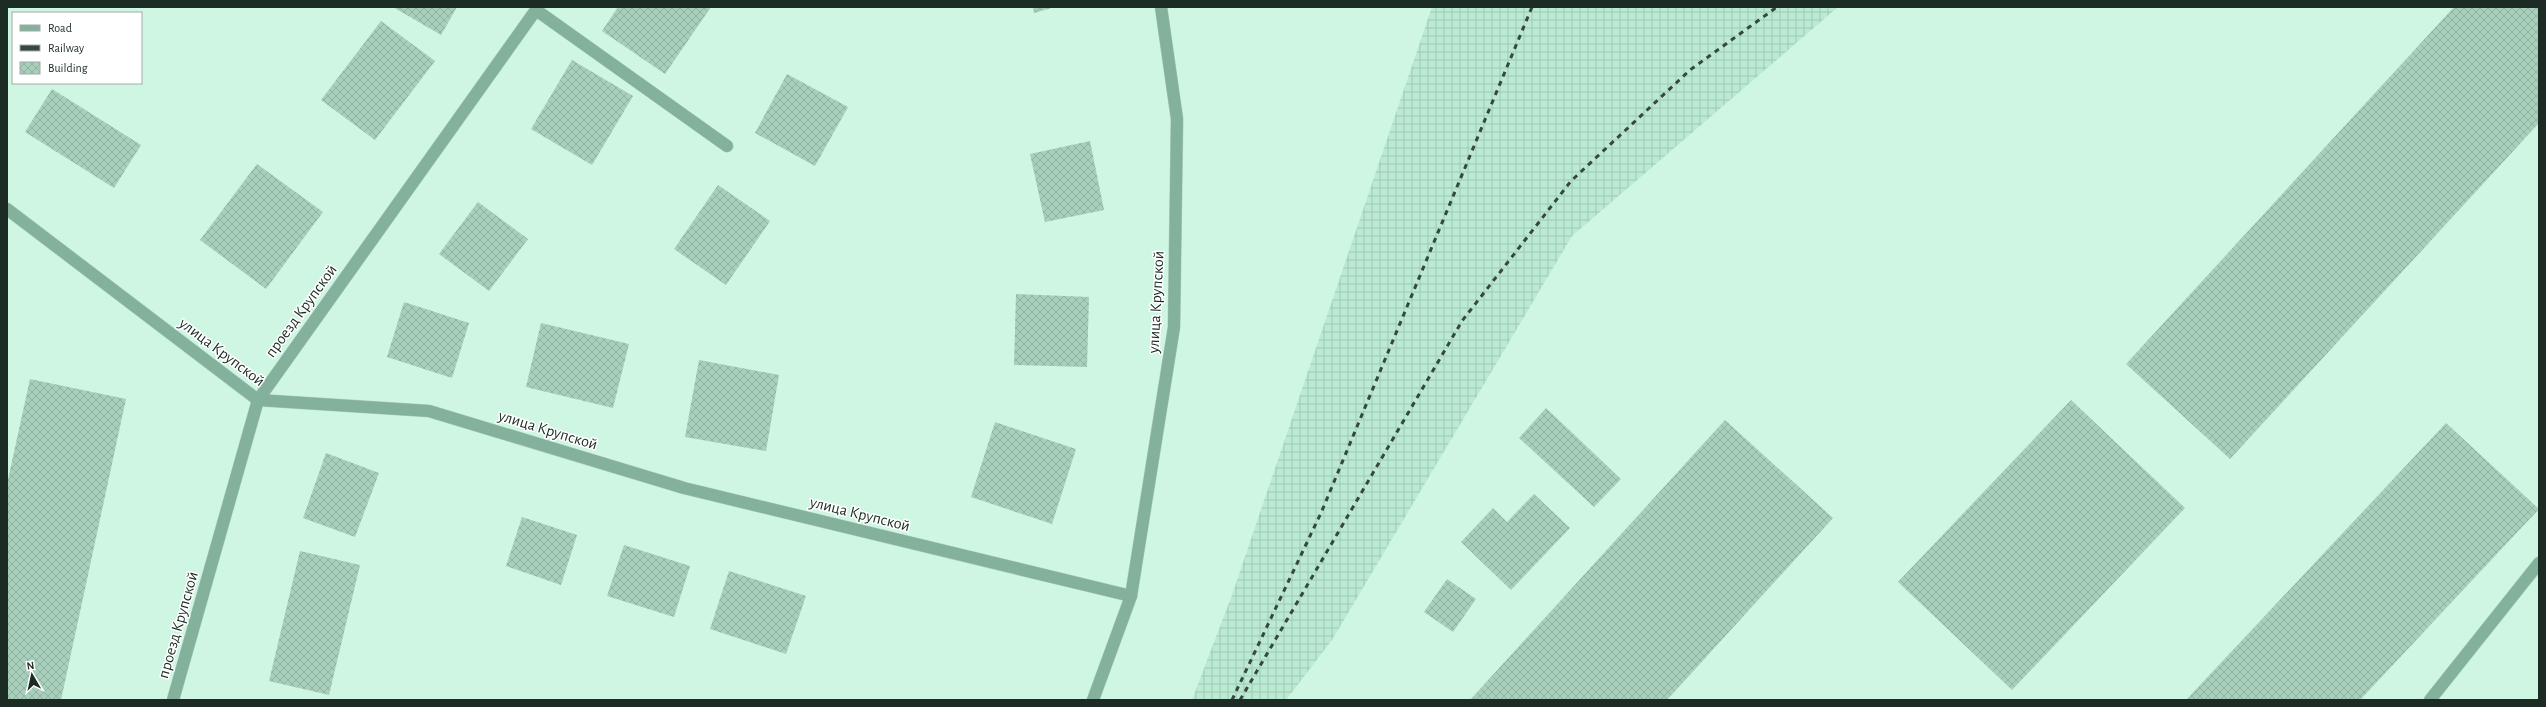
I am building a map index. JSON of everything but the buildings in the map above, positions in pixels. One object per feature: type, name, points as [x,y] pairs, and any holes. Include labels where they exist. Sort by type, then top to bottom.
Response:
[{"type":"street","name":"улица Крупской","points":[[1093,700],[1131,596],[1174,327],[1177,119],[1161,7]]},
{"type":"street","points":[[537,9],[727,146]]},
{"type":"street","name":"проезд Крупской","points":[[173,700],[258,400],[537,9]]},
{"type":"street","name":"улица Крупской","points":[[7,209],[258,400],[429,411],[684,488],[1131,596]]},
{"type":"street","points":[[2430,700],[2539,563]]},
{"type":"shaded area","points":[[1432,7],[1838,7],[1572,236],[1332,640],[1286,700],[1192,700],[1232,595]]},
{"type":"railway","points":[[1232,700],[1321,513],[1532,7]]},
{"type":"railway","points":[[1240,700],[1462,321],[1571,181],[1690,70],[1777,7]]}]
